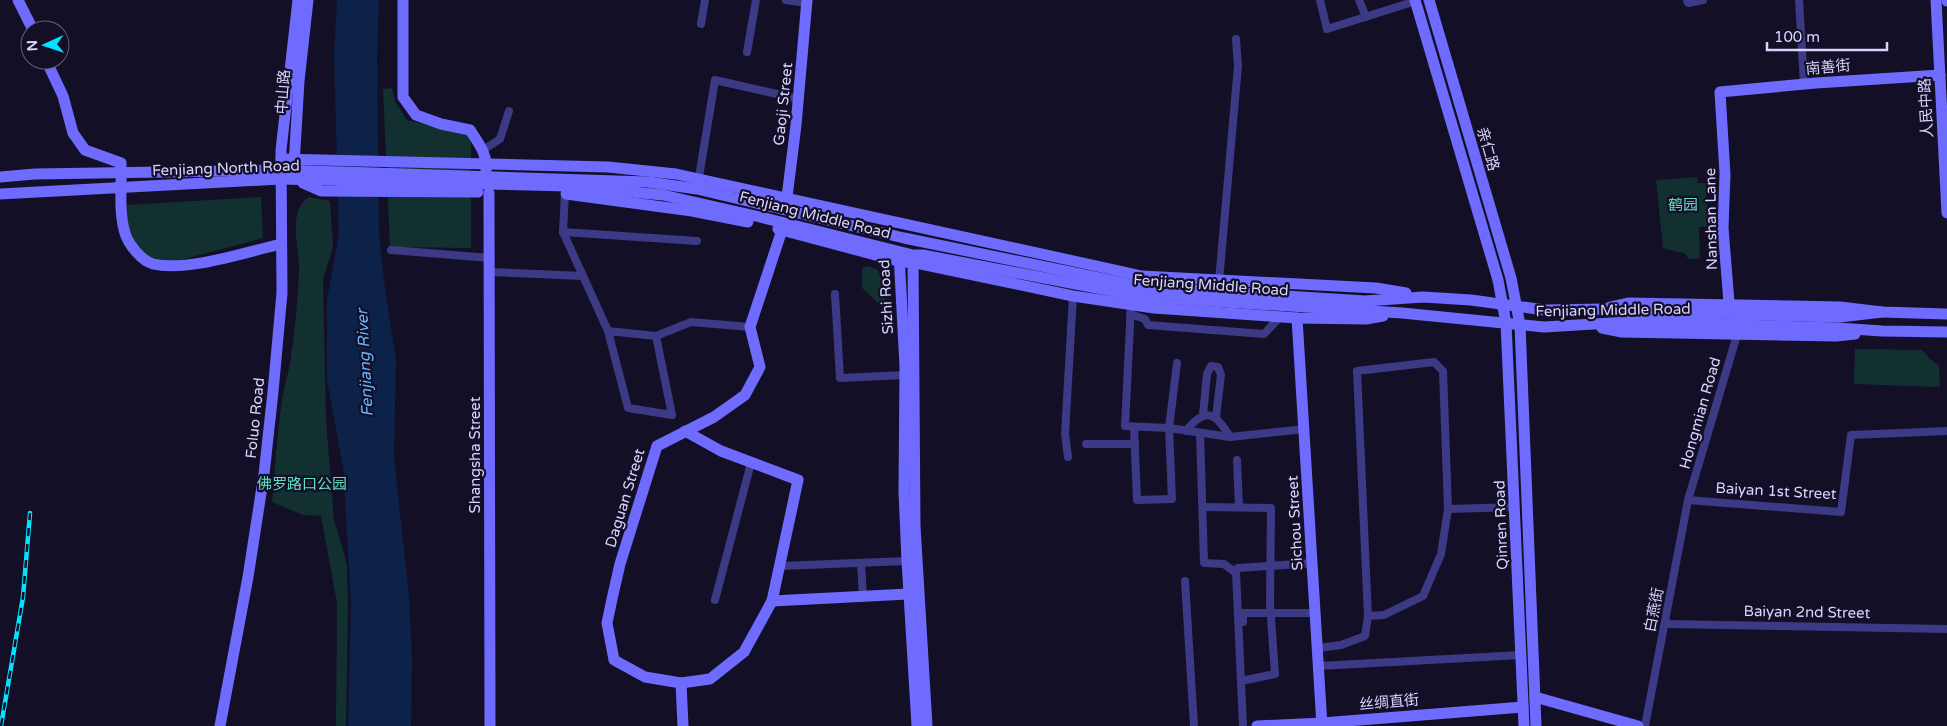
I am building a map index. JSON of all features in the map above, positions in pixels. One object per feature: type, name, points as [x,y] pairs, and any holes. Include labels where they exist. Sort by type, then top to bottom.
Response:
[{"type":"main road","points":[[18,0],[28,20]]},
{"type":"main road","name":"中山路","points":[[280,169],[298,0]]},
{"type":"main road","name":"中山路","points":[[295,175],[294,158],[298,81],[308,0]]},
{"type":"main road","name":"Shangsha Street","points":[[403,0],[403,96],[416,115],[441,124],[470,130],[483,150],[488,179],[490,258],[490,726]]},
{"type":"main road","name":"亲仁路","points":[[1415,0],[1498,280],[1506,323]]},
{"type":"main road","name":"亲仁路","points":[[1429,0],[1511,278],[1520,324]]},
{"type":"main road","name":"人民中路","points":[[1936,0],[1947,214]]},
{"type":"main road","name":"Gaoji Street","points":[[785,210],[788,198],[798,99],[806,1]]},
{"type":"main road","points":[[51,70],[63,96],[73,133],[85,150],[121,164],[122,220],[127,238],[137,253],[150,263],[173,266],[195,264],[281,244]]},
{"type":"main road","name":"南善街","points":[[1720,92],[1804,84],[1940,75]]},
{"type":"main road","name":"Nanshan Lane","points":[[1720,92],[1726,174],[1723,228],[1730,310]]},
{"type":"main road","points":[[280,169],[294,158],[468,163],[488,179],[565,193],[692,211],[899,256]]},
{"type":"main road","points":[[295,175],[322,190],[453,184],[608,167],[788,198],[1142,276],[1376,288],[1423,297]]},
{"type":"main road","name":"Fenjiang North Road","points":[[0,194],[280,169]]},
{"type":"main road","name":"Fenjiang North Road","points":[[0,177],[35,174],[280,169],[295,175],[453,184]]},
{"type":"main road","name":"Foluo Road","points":[[220,726],[248,577],[264,474],[282,293],[280,169]]},
{"type":"main road","name":"Fenjiang Middle Road","points":[[453,184],[488,179],[663,195],[899,256],[1144,297],[1402,313],[1544,327],[1628,322],[1947,332]]},
{"type":"main road","name":"Fenjiang Middle Road","points":[[698,183],[785,210],[904,238],[1143,287],[1365,301],[1423,297],[1503,304],[1545,310],[1606,309],[1627,312],[1730,310],[1840,317],[1882,312],[1947,314]]},
{"type":"main road","points":[[750,327],[782,230]]},
{"type":"main road","name":"Sizhi Road","points":[[904,238],[899,256],[905,375],[904,492],[908,594],[917,726]]},
{"type":"main road","name":"Sizhi Road","points":[[904,238],[917,259]]},
{"type":"main road","points":[[928,726],[915,534],[914,434],[921,418],[917,259],[1130,310],[1154,308],[1279,318],[1366,319],[1402,313]]},
{"type":"main road","name":"Sichou Street","points":[[1298,318],[1322,724]]},
{"type":"main road","name":"Qinren Road","points":[[1506,323],[1521,655],[1522,719]]},
{"type":"main road","name":"Qinren Road","points":[[1520,324],[1536,726]]},
{"type":"main road","points":[[1590,325],[1622,332],[1836,336],[1882,331]]},
{"type":"main road","name":"Daguan Street","points":[[681,683],[645,677],[614,660],[607,623],[620,564],[657,446],[714,417],[745,395],[760,367],[750,327]]},
{"type":"main road","points":[[683,726],[681,683],[710,679],[744,652],[772,601],[798,480],[721,451],[685,431]]},
{"type":"main road","points":[[772,601],[908,594]]},
{"type":"main road","points":[[1535,697],[1638,726]]},
{"type":"main road","name":"丝绸直街","points":[[1257,726],[1522,719]]},
{"type":"street","points":[[701,24],[705,0]]},
{"type":"street","points":[[747,52],[756,0]]},
{"type":"street","points":[[786,0],[806,1]]},
{"type":"street","points":[[1320,0],[1319,4],[1327,29],[1415,0]]},
{"type":"street","points":[[1359,0],[1366,17]]},
{"type":"street","points":[[1687,0],[1688,3],[1703,0]]},
{"type":"street","points":[[1799,0],[1804,84]]},
{"type":"street","points":[[1219,281],[1238,66],[1236,39]]},
{"type":"street","points":[[698,183],[715,80],[798,99]]},
{"type":"street","points":[[483,150],[500,139],[509,111]]},
{"type":"street","points":[[565,193],[563,232],[608,331],[628,408],[672,414],[656,336]]},
{"type":"street","points":[[563,232],[697,241]]},
{"type":"street","points":[[391,250],[490,258]]},
{"type":"street","points":[[490,272],[583,276]]},
{"type":"street","points":[[835,294],[840,378],[905,375]]},
{"type":"street","points":[[1068,456],[1065,434],[1073,296]]},
{"type":"street","points":[[1279,318],[1264,334],[1148,325],[1145,319],[1130,310],[1125,426],[1169,428],[1230,437],[1304,429]]},
{"type":"street","points":[[608,331],[656,336],[692,322],[750,327]]},
{"type":"street","name":"Hongmian Road","points":[[1688,500],[1737,334]]},
{"type":"street","points":[[1318,648],[1341,645],[1365,636],[1368,616],[1357,371],[1434,362],[1443,370],[1448,509],[1440,554],[1423,596],[1384,615],[1368,616]]},
{"type":"street","points":[[1134,427],[1137,500],[1172,499],[1169,428],[1177,363]]},
{"type":"street","points":[[1203,416],[1207,374],[1211,366],[1218,367],[1221,376],[1216,417]]},
{"type":"street","points":[[1186,431],[1196,419],[1203,416],[1216,417],[1230,437]]},
{"type":"street","name":"Baiyan 1st Street","points":[[1688,500],[1841,512],[1851,435],[1947,431]]},
{"type":"street","points":[[1200,433],[1204,507],[1204,563],[1224,564],[1236,573],[1244,726]]},
{"type":"street","points":[[1086,444],[1135,444]]},
{"type":"street","points":[[1237,460],[1239,507]]},
{"type":"street","points":[[715,600],[751,463]]},
{"type":"street","name":"白燕街","points":[[1645,726],[1666,624],[1688,500]]},
{"type":"street","points":[[1204,507],[1270,508],[1270,613],[1275,674],[1246,680]]},
{"type":"street","points":[[1448,509],[1515,507]]},
{"type":"street","points":[[780,566],[907,561]]},
{"type":"street","points":[[862,563],[863,597]]},
{"type":"street","points":[[1238,568],[1270,564],[1313,563]]},
{"type":"street","points":[[1185,581],[1194,726]]},
{"type":"street","points":[[1247,704],[1243,613],[1316,613]]},
{"type":"street","name":"Baiyan 2nd Street","points":[[1666,624],[1947,628]]},
{"type":"street","points":[[1319,666],[1521,655]]},
{"type":"green space","points":[[392,88],[395,101],[407,120],[471,136],[471,248],[390,247],[383,89]]},
{"type":"green space","name":"鹤园","points":[[1697,177],[1698,183],[1706,183],[1708,227],[1699,227],[1700,258],[1688,259],[1686,254],[1663,248],[1656,180]]},
{"type":"green space","points":[[261,197],[263,238],[166,264],[155,260],[139,250],[134,243],[128,226],[126,205]]},
{"type":"green space","name":"佛罗路口公园","points":[[309,197],[330,201],[333,247],[323,279],[326,419],[334,520],[347,567],[346,726],[336,726],[337,603],[321,516],[303,515],[272,502],[280,413],[290,363],[297,304],[299,268],[296,220],[302,203]]},
{"type":"green space","points":[[868,266],[878,270],[882,280],[886,311],[862,288],[862,268]]},
{"type":"green space","points":[[1855,349],[1922,350],[1939,365],[1940,387],[1854,384]]},
{"type":"water","name":"Fenjiang River","points":[[337,0],[379,0],[377,55],[379,234],[386,297],[396,359],[394,457],[409,596],[412,658],[411,726],[348,726],[351,602],[343,467],[327,380],[327,300],[339,234],[334,55]]},
{"type":"railway","points":[[1,726],[23,597],[30,513]]}]
